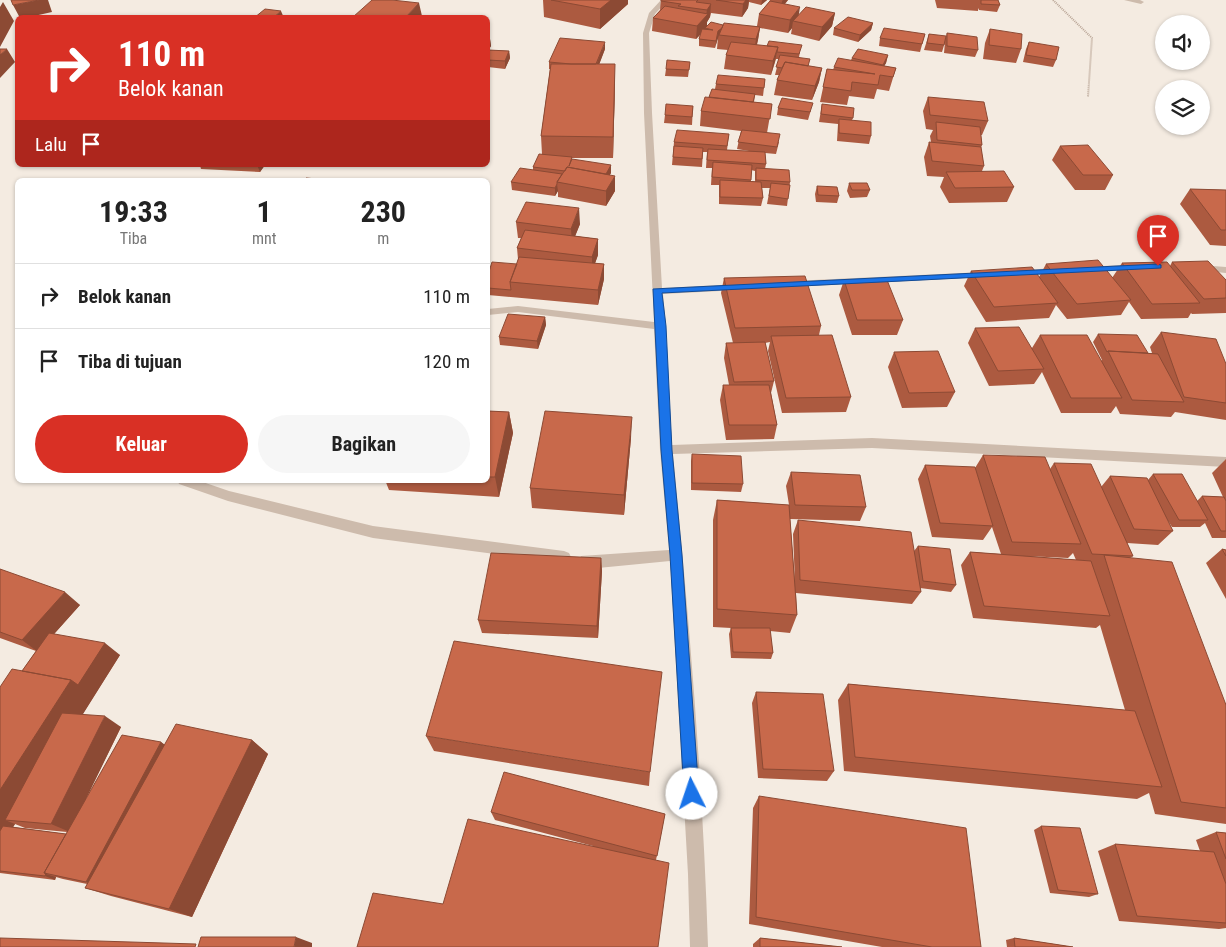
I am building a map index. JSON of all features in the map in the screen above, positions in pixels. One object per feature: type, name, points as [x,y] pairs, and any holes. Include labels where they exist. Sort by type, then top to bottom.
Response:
[{"type":"street","points":[[665,0],[652,13],[646,33],[666,450],[676,555],[697,874],[699,947]]},
{"type":"street","points":[[1126,0],[1141,2]]},
{"type":"street","points":[[778,285],[1148,267]]},
{"type":"street","points":[[1192,267],[1226,270]]},
{"type":"street","points":[[657,291],[748,286]]},
{"type":"street","points":[[490,312],[518,310],[661,326]]},
{"type":"street","points":[[666,450],[872,443],[1226,462]]},
{"type":"street","points":[[191,483],[228,496],[373,532],[598,562],[676,555]]},
{"type":"path","points":[[1053,0],[1092,38],[1088,97]]},
{"type":"building","points":[[11,0],[39,0],[13,5]]},
{"type":"building","points":[[372,0],[419,3],[408,15],[355,15]]},
{"type":"building","points":[[551,0],[611,0],[600,9]]},
{"type":"building","points":[[661,0],[698,0],[696,2],[711,4],[707,10],[678,6],[681,4]]},
{"type":"building","points":[[716,0],[746,0],[743,4]]},
{"type":"building","points":[[981,0],[998,0],[1000,5],[981,4]]},
{"type":"building","points":[[770,1],[800,7],[790,20],[759,14]]},
{"type":"building","points":[[665,6],[708,14],[697,26],[653,18]]},
{"type":"building","points":[[806,7],[835,13],[822,27],[793,21]]},
{"type":"building","points":[[265,9],[281,11],[276,15],[258,15]]},
{"type":"building","points":[[848,17],[873,23],[860,35],[834,28]]},
{"type":"building","points":[[711,22],[723,25],[718,31],[716,41],[699,39],[702,29],[713,30],[705,28]]},
{"type":"building","points":[[724,23],[760,27],[756,39],[719,35]]},
{"type":"building","points":[[884,28],[925,34],[922,44],[880,38]]},
{"type":"building","points":[[990,29],[1022,34],[1021,49],[989,45]]},
{"type":"building","points":[[947,33],[977,37],[978,50],[947,46]]},
{"type":"building","points":[[929,34],[946,36],[944,45],[927,43]]},
{"type":"building","points":[[560,38],[605,42],[596,64],[549,62]]},
{"type":"building","points":[[769,41],[802,45],[799,54],[777,52],[778,47],[767,46]]},
{"type":"building","points":[[731,42],[778,47],[773,61],[726,55]]},
{"type":"building","points":[[1029,42],[1059,47],[1056,60],[1026,55]]},
{"type":"building","points":[[0,49],[7,49],[0,55]]},
{"type":"building","points":[[858,49],[888,55],[883,65],[852,58]]},
{"type":"building","points":[[490,50],[509,51],[505,61],[490,60]]},
{"type":"building","points":[[780,55],[810,59],[808,66],[785,62],[782,68],[776,67]]},
{"type":"building","points":[[838,58],[896,68],[893,77],[880,75],[878,85],[852,82],[851,91],[823,87],[827,69],[875,74],[834,67]]},
{"type":"building","points":[[667,60],[690,62],[689,70],[666,69]]},
{"type":"building","points":[[785,62],[822,68],[815,86],[777,80]]},
{"type":"building","points":[[551,64],[615,64],[613,137],[541,136]]},
{"type":"building","points":[[718,75],[765,79],[764,88],[716,84]]},
{"type":"building","points":[[712,89],[755,94],[753,102],[709,97]]},
{"type":"building","points":[[705,97],[772,104],[770,119],[701,111]]},
{"type":"building","points":[[928,97],[984,102],[988,121],[930,115]]},
{"type":"building","points":[[782,98],[813,103],[810,112],[778,108]]},
{"type":"building","points":[[666,104],[693,106],[692,117],[665,115]]},
{"type":"building","points":[[822,104],[854,108],[853,118],[821,114]]},
{"type":"building","points":[[839,119],[871,122],[871,136],[839,133]]},
{"type":"building","points":[[936,122],[980,127],[982,145],[937,140]]},
{"type":"building","points":[[677,130],[729,134],[727,146],[674,142]]},
{"type":"building","points":[[742,130],[780,134],[777,147],[738,142]]},
{"type":"building","points":[[929,142],[981,147],[984,166],[932,161]]},
{"type":"building","points":[[1088,145],[1113,175],[1083,175],[1060,146]]},
{"type":"building","points":[[674,146],[703,148],[702,159],[673,157]]},
{"type":"building","points":[[708,149],[765,152],[766,164],[707,160]]},
{"type":"building","points":[[539,154],[572,157],[569,166],[572,159],[611,165],[606,174],[567,167],[565,171],[533,167]]},
{"type":"building","points":[[713,162],[752,165],[751,180],[712,177]]},
{"type":"building","points":[[567,167],[615,176],[606,191],[557,182]]},
{"type":"building","points":[[520,168],[562,174],[555,188],[511,182]]},
{"type":"building","points":[[756,168],[789,170],[790,182],[756,180]]},
{"type":"building","points":[[1004,171],[1014,187],[955,188],[946,172]]},
{"type":"building","points":[[720,180],[761,182],[763,198],[720,197]]},
{"type":"building","points":[[771,183],[790,185],[788,199],[769,196]]},
{"type":"building","points":[[849,183],[867,183],[870,190],[852,190]]},
{"type":"building","points":[[817,186],[837,187],[839,196],[818,195]]},
{"type":"building","points":[[1190,189],[1226,190],[1226,230],[1221,230]]},
{"type":"building","points":[[526,202],[579,208],[571,229],[516,222]]},
{"type":"building","points":[[525,230],[598,239],[592,257],[517,248]]},
{"type":"building","points":[[519,257],[604,264],[598,290],[510,282]]},
{"type":"building","points":[[1098,260],[1131,300],[1077,304],[1046,264]]},
{"type":"building","points":[[1208,261],[1226,280],[1226,298],[1204,299],[1172,262]]},
{"type":"building","points":[[492,262],[517,264],[510,282],[511,290],[490,288]]},
{"type":"building","points":[[1167,262],[1200,303],[1152,304],[1122,263]]},
{"type":"building","points":[[1032,267],[1058,303],[994,307],[971,271]]},
{"type":"building","points":[[805,276],[821,326],[735,328],[724,278]]},
{"type":"building","points":[[844,280],[887,280],[903,320],[857,320]]},
{"type":"building","points":[[508,314],[545,317],[537,341],[499,337]]},
{"type":"building","points":[[1019,327],[1044,369],[998,371],[975,328]]},
{"type":"building","points":[[1161,332],[1216,339],[1226,364],[1226,403],[1184,397]]},
{"type":"building","points":[[1098,334],[1137,335],[1148,353],[1107,352]]},
{"type":"building","points":[[832,335],[851,397],[786,398],[771,336]]},
{"type":"building","points":[[1040,335],[1087,335],[1122,398],[1071,398]]},
{"type":"building","points":[[765,342],[774,381],[734,382],[726,343]]},
{"type":"building","points":[[938,351],[955,392],[909,393],[894,352]]},
{"type":"building","points":[[1108,351],[1158,354],[1184,402],[1132,400]]},
{"type":"building","points":[[723,385],[769,385],[777,425],[729,425]]},
{"type":"building","points":[[490,411],[509,412],[495,477],[490,477]]},
{"type":"building","points":[[545,411],[632,417],[624,495],[530,488]]},
{"type":"building","points":[[692,454],[741,456],[743,484],[692,483]]},
{"type":"building","points":[[983,455],[1045,457],[1081,544],[1012,542]]},
{"type":"building","points":[[1054,463],[1091,464],[1133,556],[1092,554]]},
{"type":"building","points":[[925,465],[975,467],[993,526],[940,523]]},
{"type":"building","points":[[791,472],[860,475],[866,507],[795,505]]},
{"type":"building","points":[[1153,474],[1182,474],[1208,520],[1179,520]]},
{"type":"building","points":[[1110,476],[1147,478],[1173,531],[1134,529]]},
{"type":"building","points":[[1202,496],[1224,497],[1226,501],[1226,531],[1221,531]]},
{"type":"building","points":[[717,500],[789,505],[797,615],[717,609]]},
{"type":"building","points":[[798,520],[911,532],[921,592],[800,580]]},
{"type":"building","points":[[918,546],[950,549],[956,585],[923,581]]},
{"type":"building","points":[[970,552],[1091,561],[1110,616],[984,606]]},
{"type":"building","points":[[491,553],[601,558],[597,626],[478,620]]},
{"type":"building","points":[[1104,555],[1172,562],[1226,705],[1226,808],[1181,802]]},
{"type":"building","points":[[0,569],[65,592],[22,640],[0,632]]},
{"type":"building","points":[[731,628],[770,628],[773,653],[733,652]]},
{"type":"building","points":[[49,633],[105,643],[78,685],[71,680],[22,671]]},
{"type":"building","points":[[454,641],[662,672],[650,772],[426,736]]},
{"type":"building","points":[[12,669],[71,680],[0,790],[0,687]]},
{"type":"building","points":[[848,684],[1135,711],[1162,787],[855,757]]},
{"type":"building","points":[[756,692],[823,694],[834,771],[763,769]]},
{"type":"building","points":[[62,713],[105,716],[51,824],[5,820]]},
{"type":"building","points":[[176,724],[252,740],[169,909],[85,888]]},
{"type":"building","points":[[122,735],[161,742],[86,882],[44,873]]},
{"type":"building","points":[[504,772],[665,814],[657,856],[491,812]]},
{"type":"building","points":[[759,796],[966,828],[981,947],[932,947],[756,917]]},
{"type":"building","points":[[468,819],[669,863],[658,947],[357,947],[373,893],[443,904]]},
{"type":"building","points":[[3,826],[66,834],[44,873],[46,873],[45,876],[0,871],[0,831]]},
{"type":"building","points":[[1041,826],[1080,828],[1098,894],[1058,890]]},
{"type":"building","points":[[1216,832],[1226,833],[1226,859]]},
{"type":"building","points":[[1115,844],[1214,852],[1226,884],[1226,923],[1137,916]]},
{"type":"building","points":[[201,937],[296,937],[294,947],[198,947]]},
{"type":"building","points":[[0,938],[196,944],[195,947],[0,947]]},
{"type":"building","points":[[760,938],[842,947],[760,947]]},
{"type":"building","points":[[1014,938],[1073,947],[1015,947]]},
{"type":"route","points":[[692,794],[676,555],[666,450],[661,326],[657,291],[1158,266]]}]
